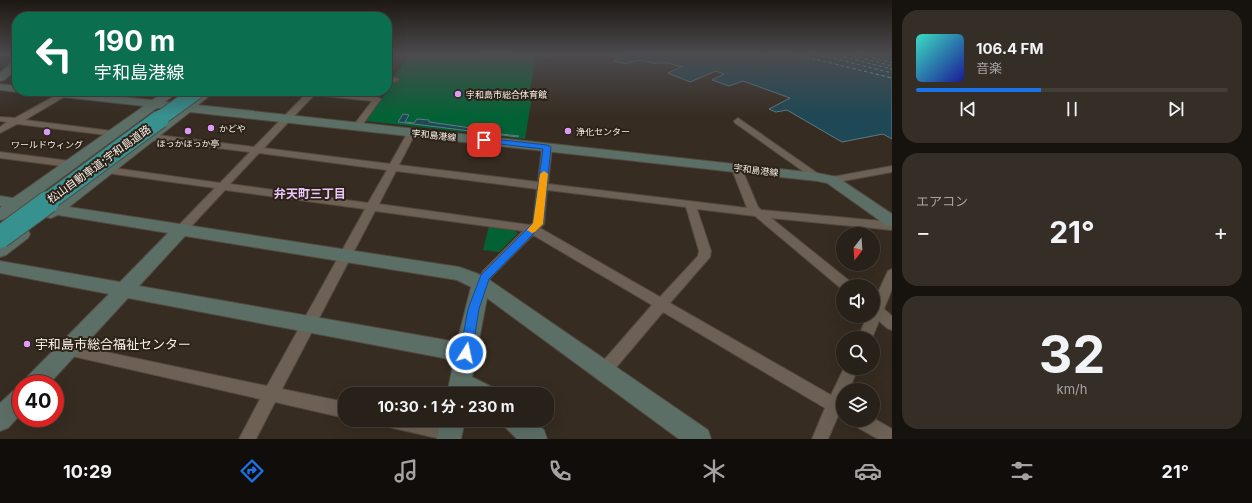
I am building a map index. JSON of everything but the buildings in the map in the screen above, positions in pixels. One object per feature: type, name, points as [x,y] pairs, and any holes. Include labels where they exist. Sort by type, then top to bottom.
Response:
[{"type":"highway","name":"松山自動車道;宇和島道路","points":[[0,237],[191,96]]},
{"type":"street","points":[[0,80],[12,78]]},
{"type":"street","points":[[0,80],[12,86]]},
{"type":"street","points":[[0,130],[63,96]]},
{"type":"street","name":"宇和島港線","points":[[91,96],[188,108],[736,167],[832,180]]},
{"type":"street","points":[[0,215],[8,203],[70,164],[166,96]]},
{"type":"street","points":[[0,250],[55,210],[203,96]]},
{"type":"street","points":[[44,375],[309,96]]},
{"type":"street","points":[[349,96],[376,99],[357,126]]},
{"type":"street","points":[[0,119],[112,134]]},
{"type":"street","points":[[738,121],[817,177]]},
{"type":"street","points":[[247,439],[412,132]]},
{"type":"street","points":[[150,137],[758,213],[892,226]]},
{"type":"street","points":[[459,387],[474,309],[481,284],[487,274],[538,224],[547,147]]},
{"type":"street","points":[[0,155],[70,164]]},
{"type":"street","points":[[736,167],[753,209],[838,279]]},
{"type":"street","points":[[832,180],[892,169]]},
{"type":"street","points":[[107,170],[532,229],[836,405]]},
{"type":"street","points":[[832,180],[892,221]]},
{"type":"street","points":[[8,203],[459,274],[481,284],[698,439]]},
{"type":"street","points":[[603,372],[662,303],[704,257],[705,251],[690,204]]},
{"type":"street","points":[[0,267],[466,353]]},
{"type":"street","points":[[880,299],[892,274]]},
{"type":"street","points":[[880,314],[892,324]]},
{"type":"street","points":[[68,350],[338,408]]},
{"type":"street","points":[[0,420],[12,407]]},
{"type":"street","points":[[820,439],[836,412]]},
{"type":"street","points":[[429,427],[450,431]]},
{"type":"street","points":[[522,427],[535,439]]},
{"type":"street","points":[[873,427],[892,438]]},
{"type":"green space","name":"宇和島市総合体育館","points":[[395,74],[533,74],[530,89],[533,90],[525,139],[366,121],[365,120],[384,96],[392,96],[393,78]]},
{"type":"green space","points":[[489,226],[515,231],[518,233],[499,252],[483,250]]},
{"type":"water","points":[[672,74],[708,74],[690,82]]},
{"type":"water","points":[[723,74],[892,74],[892,139],[883,134],[842,142],[787,110],[776,112],[769,109],[790,98],[743,81],[729,86],[712,80]]},
{"type":"water","points":[[403,114],[409,115],[405,122],[414,123],[417,119],[429,120],[429,122],[478,129],[483,132],[519,136],[518,137],[398,122]]},
{"type":"ferry route","points":[[878,74],[892,78]]},
{"type":"slow traffic","points":[[532,230],[538,224],[544,174]]},
{"type":"place","name":"宇和島市総合体育館","points":[[458,94]]},
{"type":"place","name":"かどや","points":[[211,128]]},
{"type":"place","name":"ほっかほっか亭","points":[[188,131]]},
{"type":"place","name":"浄化センター","points":[[568,131]]},
{"type":"place","name":"ワールドウィング","points":[[47,132]]},
{"type":"place","name":"宇和島市総合福祉センター","points":[[27,344]]},
{"type":"district","name":"弁天町三丁目","points":[[310,193]]},
{"type":"route","points":[[466,353],[474,309],[484,278],[538,224],[547,147],[484,140]]}]
